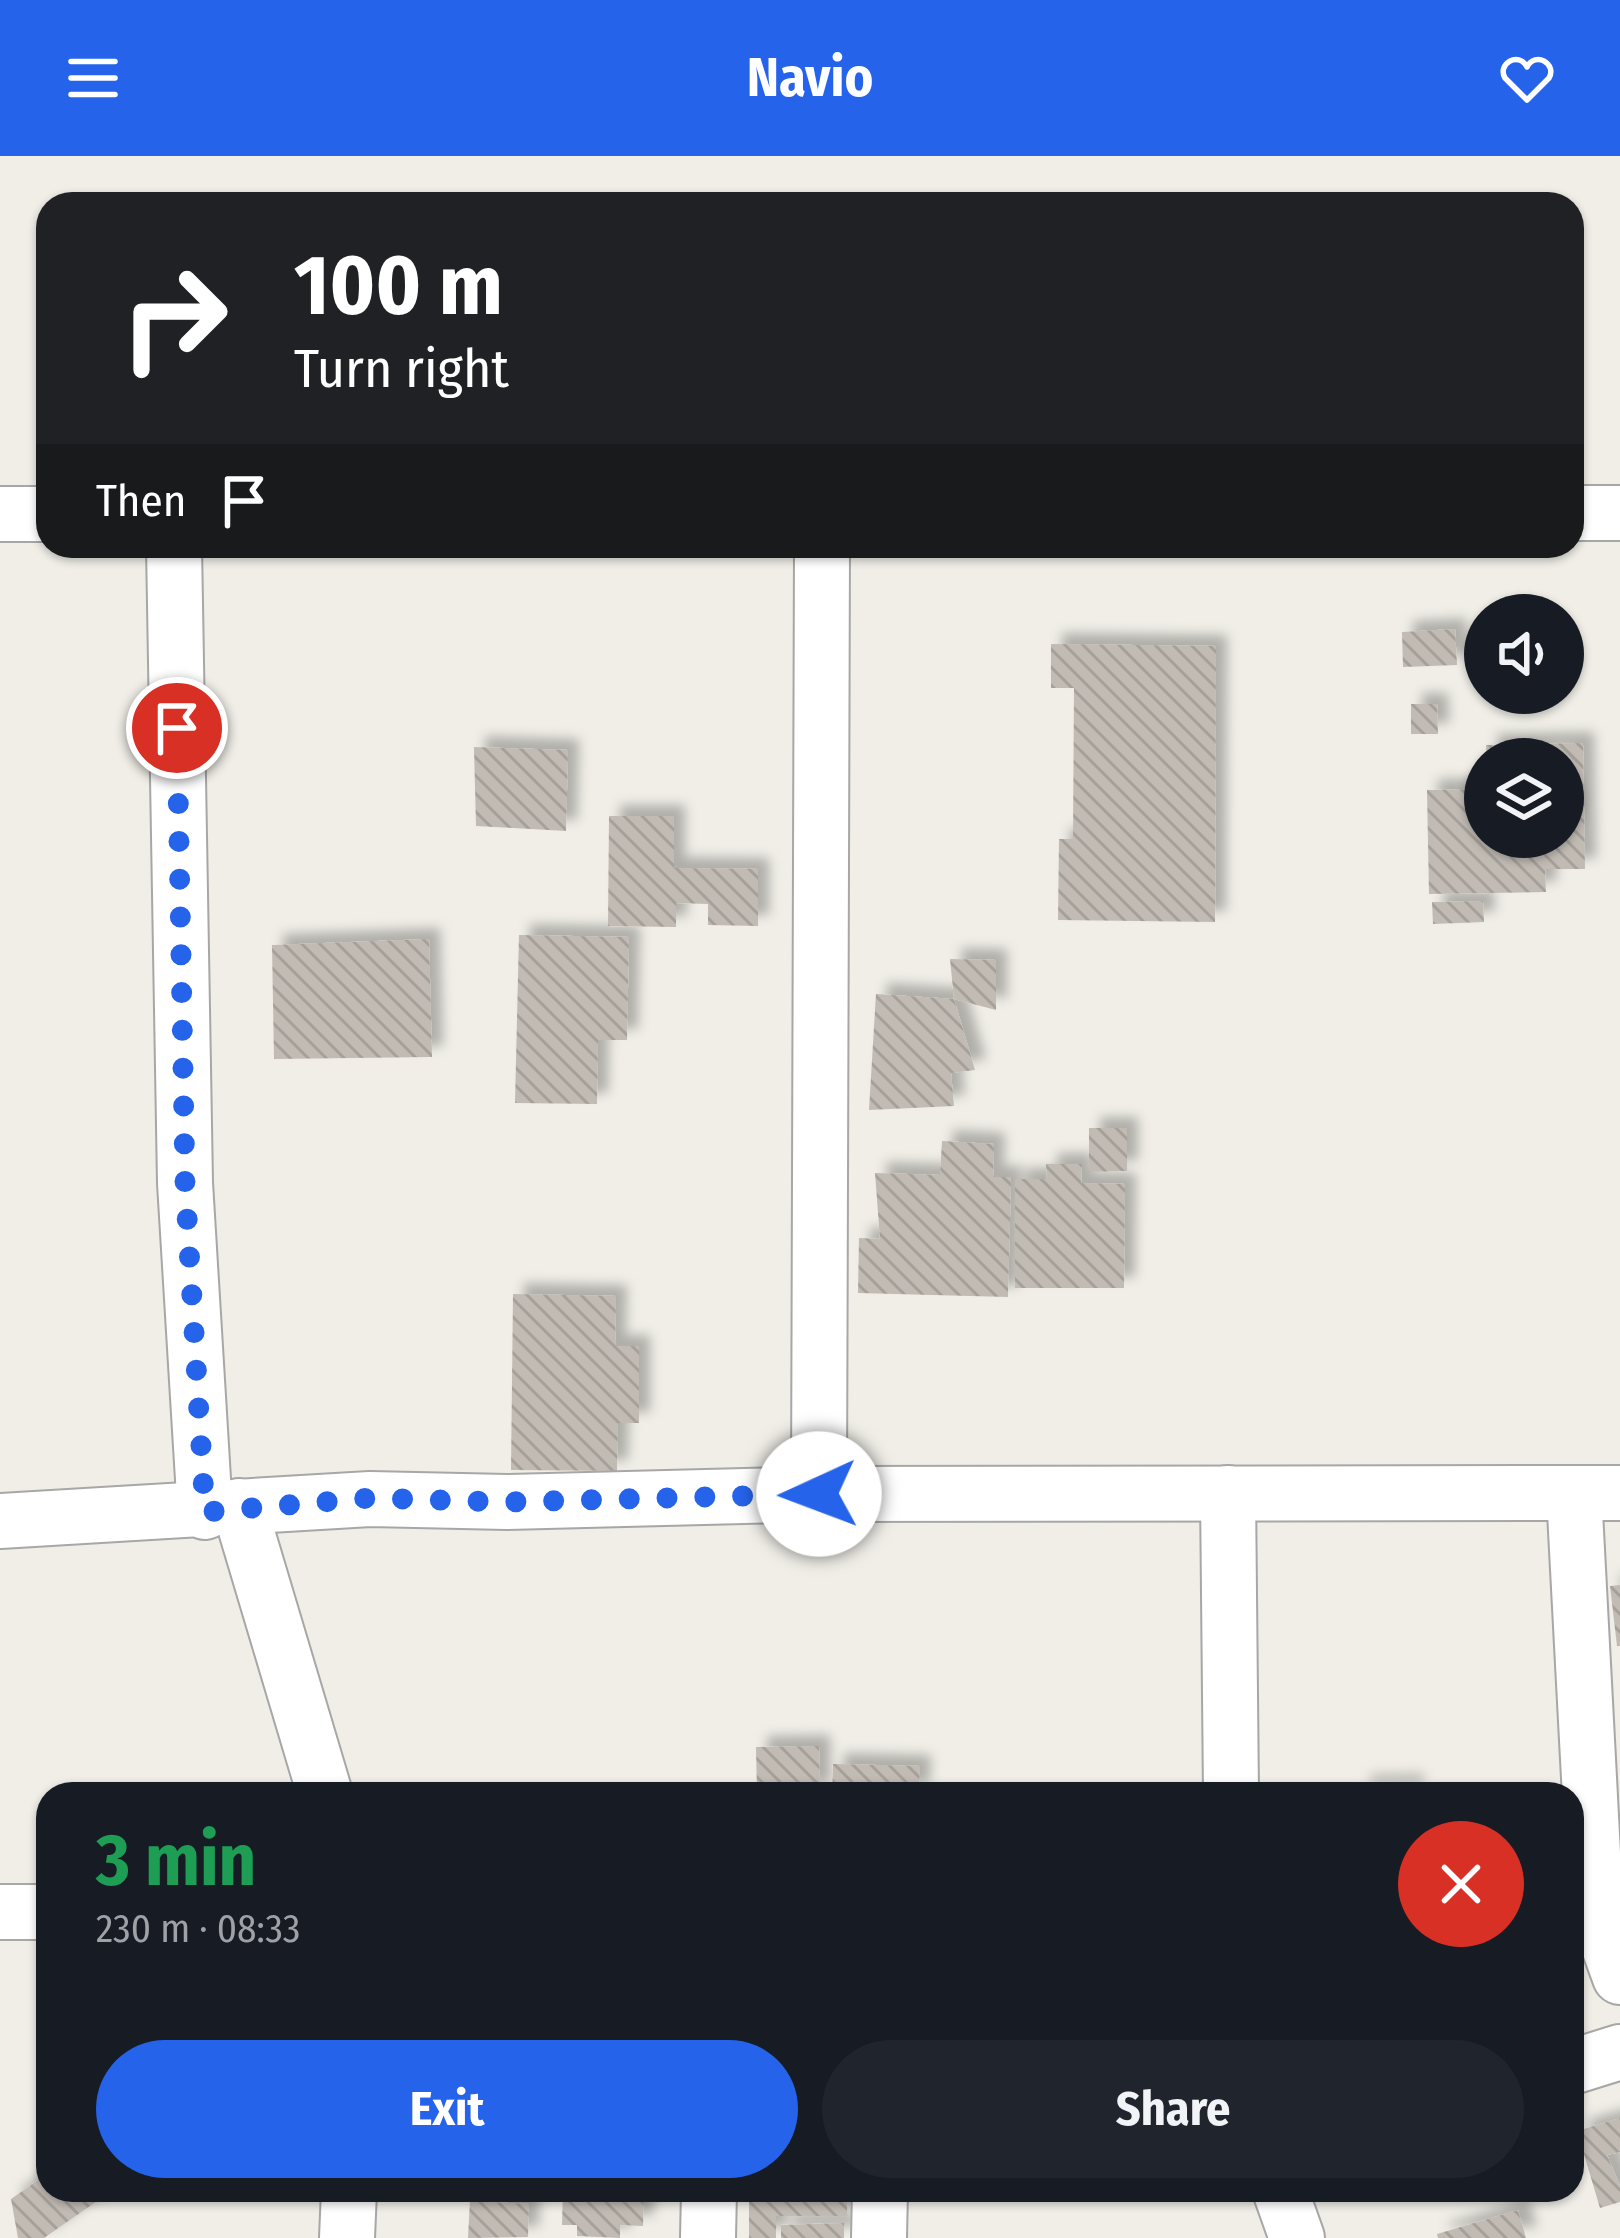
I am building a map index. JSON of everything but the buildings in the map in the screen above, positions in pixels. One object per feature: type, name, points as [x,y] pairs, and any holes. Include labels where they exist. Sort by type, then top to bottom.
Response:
[{"type":"street","points":[[1584,513],[1620,513]]},
{"type":"street","points":[[0,514],[36,514]]},
{"type":"street","points":[[174,558],[185,1183],[222,1509],[321,1782]]},
{"type":"street","points":[[819,1494],[822,558]]},
{"type":"street","points":[[1228,1493],[1231,1782]]},
{"type":"street","points":[[0,1521],[370,1498],[507,1502],[819,1494],[1597,1493],[1584,1910],[1620,1977]]},
{"type":"street","points":[[0,1912],[36,1912]]},
{"type":"street","points":[[1584,2063],[1620,2052]]},
{"type":"street","points":[[347,2238],[348,2202]]},
{"type":"street","points":[[708,2238],[709,2202]]},
{"type":"street","points":[[879,2238],[880,2202]]},
{"type":"street","points":[[1284,2202],[1297,2238]]},
{"type":"route","points":[[177,728],[185,1183],[205,1512],[370,1498],[507,1502],[819,1494]]}]
